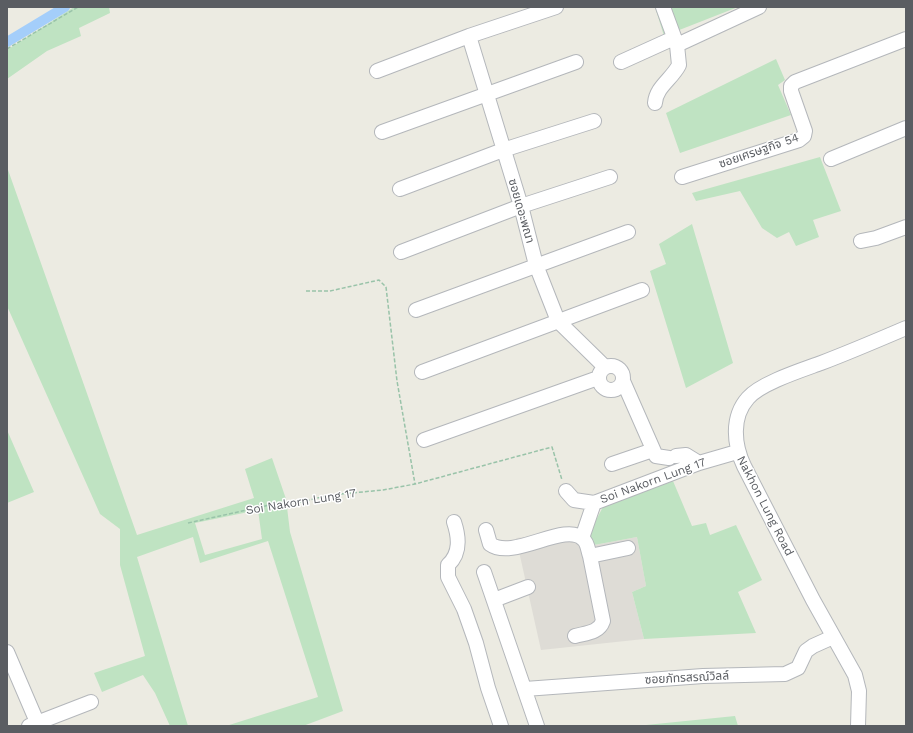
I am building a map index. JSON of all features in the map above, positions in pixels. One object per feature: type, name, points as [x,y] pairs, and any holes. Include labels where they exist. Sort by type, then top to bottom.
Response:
[{"type":"street","points":[[377,71],[469,36],[556,7]]},
{"type":"street","points":[[655,103],[659,90],[679,65],[676,42],[663,7]]},
{"type":"street","points":[[621,62],[676,42],[752,8]]},
{"type":"street","name":"ซอยเดอะพณา","points":[[469,36],[521,206],[536,265],[558,321],[602,372],[601,385],[607,390],[615,389],[623,381]]},
{"type":"street","name":"ซอยเศรษฐกิจ 54","points":[[682,177],[799,140],[804,136],[804,131],[791,91],[791,86],[795,82],[906,39]]},
{"type":"street","points":[[382,132],[576,62]]},
{"type":"street","points":[[400,189],[503,150],[594,121]]},
{"type":"street","points":[[831,158],[906,128]]},
{"type":"street","points":[[401,252],[521,206],[610,177]]},
{"type":"street","points":[[860,242],[906,227]]},
{"type":"street","points":[[416,310],[628,232]]},
{"type":"street","points":[[422,372],[642,290]]},
{"type":"street","name":"Nakhon Lung Road","points":[[858,726],[858,682],[833,637],[738,452],[735,431],[739,412],[748,397],[757,390],[781,378],[906,328]]},
{"type":"street","name":"ซอยเดอะพณา","points":[[602,372],[612,366],[619,369],[623,374],[623,381],[653,450]]},
{"type":"street","points":[[424,440],[602,372]]},
{"type":"street","points":[[612,464],[653,450],[656,456],[672,457],[686,455],[699,463]]},
{"type":"street","name":"Soi Nakorn Lung 17","points":[[566,491],[574,500],[594,503],[699,463],[738,452]]},
{"type":"street","points":[[582,538],[594,503]]},
{"type":"street","points":[[454,522],[459,537],[459,544],[452,561],[448,565],[448,577],[464,609],[476,643],[486,683],[501,726]]},
{"type":"street","points":[[486,530],[490,544],[498,549],[512,548],[560,536],[570,535],[582,538],[586,542],[603,621],[601,627],[596,631],[575,636]]},
{"type":"street","points":[[590,556],[628,548]]},
{"type":"street","points":[[484,572],[538,726]]},
{"type":"street","points":[[494,600],[528,587]]},
{"type":"street","name":"ซอยภัทรสรณ์วิลล์","points":[[525,689],[703,676],[785,674],[798,668],[806,651],[833,637]]},
{"type":"street","points":[[7,652],[32,724],[91,702]]},
{"type":"path","points":[[7,49],[78,7]]},
{"type":"path","points":[[306,291],[330,292],[379,280],[386,286],[397,381],[416,484]]},
{"type":"path","name":"Soi Nakorn Lung 17","points":[[188,523],[274,504],[301,502],[330,495],[383,490],[416,484],[552,447],[566,491]]},
{"type":"shaded area","points":[[581,531],[594,545],[637,537],[646,586],[632,592],[644,639],[541,650],[516,538]]},
{"type":"green space","points":[[74,7],[109,7],[110,13],[79,28],[81,36],[47,51],[7,79],[7,50]]},
{"type":"green space","points":[[655,7],[738,7],[664,36]]},
{"type":"green space","points":[[776,59],[785,80],[778,85],[791,115],[680,153],[666,113]]},
{"type":"green space","points":[[820,157],[841,211],[813,220],[819,237],[796,246],[789,232],[777,238],[762,228],[740,191],[696,201],[692,193]]},
{"type":"green space","points":[[7,167],[137,535],[254,498],[245,469],[272,458],[286,499],[290,532],[343,711],[303,726],[226,726],[318,697],[268,541],[200,563],[193,537],[137,557],[188,726],[170,726],[155,693],[143,675],[102,692],[94,673],[145,656],[120,565],[120,529],[100,514],[7,306]],"holes":[[[258,510],[262,539],[205,555],[195,523]]]},
{"type":"green space","points":[[692,224],[733,363],[686,388],[650,271],[666,264],[659,244]]},
{"type":"green space","points":[[7,430],[34,492],[7,503]]},
{"type":"green space","points":[[673,481],[692,526],[706,523],[710,535],[736,525],[762,580],[738,592],[756,633],[644,639],[632,592],[646,586],[637,537],[594,545],[587,537],[604,505]]},
{"type":"green space","points":[[735,716],[738,726],[636,726]]},
{"type":"waterway","points":[[7,42],[65,7]]}]
